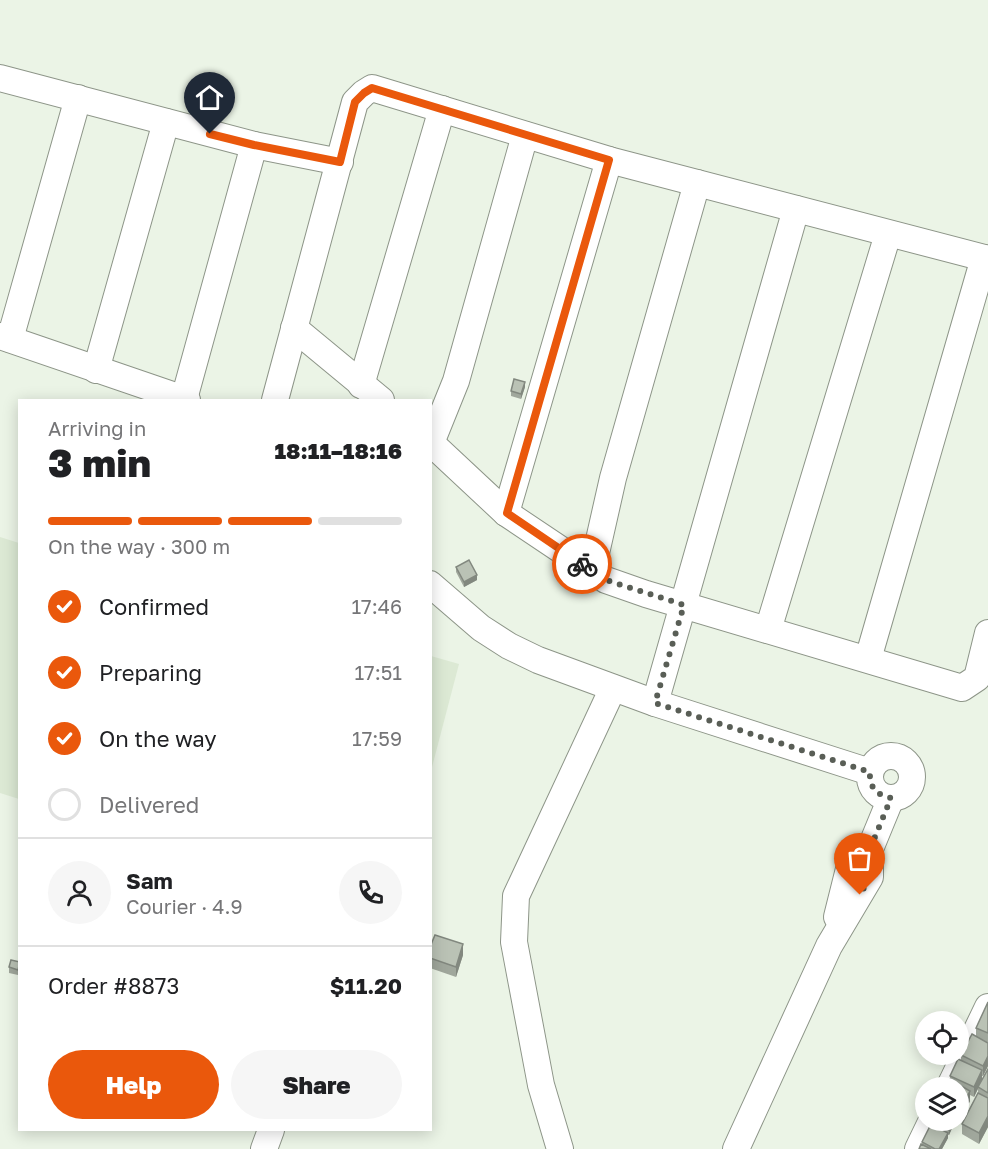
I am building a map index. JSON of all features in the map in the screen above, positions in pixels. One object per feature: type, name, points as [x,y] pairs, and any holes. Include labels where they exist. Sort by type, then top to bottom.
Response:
[{"type":"street","points":[[0,78],[254,145],[340,162]]},
{"type":"street","points":[[275,399],[355,102],[372,88],[609,160],[986,259],[868,660]]},
{"type":"street","points":[[78,99],[5,338],[182,399]]},
{"type":"street","points":[[294,328],[371,393],[442,110]]},
{"type":"street","points":[[96,370],[166,122]]},
{"type":"street","points":[[432,441],[456,381],[525,135]]},
{"type":"street","points":[[185,399],[254,145]]},
{"type":"street","points":[[507,513],[609,160]]},
{"type":"street","points":[[592,571],[613,478],[697,183]]},
{"type":"street","points":[[655,703],[796,209]]},
{"type":"street","points":[[768,630],[888,234]]},
{"type":"street","points":[[432,444],[507,513],[606,580],[962,688],[977,678],[988,633]]},
{"type":"street","points":[[432,586],[481,628],[509,646],[538,660],[655,703],[870,772]]},
{"type":"street","points":[[560,1149],[541,1085],[514,942],[516,896],[613,688]]},
{"type":"street","points":[[891,756],[903,760],[911,772],[909,787],[898,796],[891,798],[877,792],[872,787],[870,772],[878,760],[891,756]]},
{"type":"street","points":[[736,1149],[829,946],[849,869],[870,849],[891,798]]},
{"type":"street","points":[[953,1077],[988,1007]]},
{"type":"street","points":[[264,1149],[271,1131]]},
{"type":"street","points":[[918,1149],[927,1131]]},
{"type":"shaded area","points":[[0,537],[18,543],[18,799],[0,793]]},
{"type":"shaded area","points":[[432,657],[459,664],[432,767]]},
{"type":"building","points":[[514,379],[525,382],[521,394],[511,391]]},
{"type":"building","points":[[469,560],[477,575],[464,582],[456,567]]},
{"type":"building","points":[[857,860],[867,863],[863,876],[853,872]]},
{"type":"building","points":[[435,935],[463,944],[456,967],[432,959],[432,942]]},
{"type":"building","points":[[11,960],[18,962],[18,970],[9,967]]},
{"type":"building","points":[[988,1002],[988,1033],[976,1028]]},
{"type":"building","points":[[972,1034],[988,1043],[988,1056],[983,1066],[969,1059],[969,1040]]},
{"type":"building","points":[[969,1064],[982,1070],[974,1087],[969,1085],[969,1077],[950,1076],[955,1065]]},
{"type":"building","points":[[988,1069],[988,1093],[978,1087]]},
{"type":"building","points":[[978,1093],[988,1098],[988,1116],[979,1133],[969,1128],[969,1110]]},
{"type":"building","points":[[928,1131],[948,1133],[939,1149],[922,1142]]},
{"type":"building","points":[[921,1144],[931,1149],[919,1149]]},
{"type":"way so far","points":[[582,564],[606,580],[684,605],[655,703],[761,739],[870,772],[872,787],[877,792],[891,798],[870,849],[870,877],[860,895]]},
{"type":"route","points":[[210,134],[340,162],[355,102],[372,88],[609,160],[507,513],[582,564]]}]
